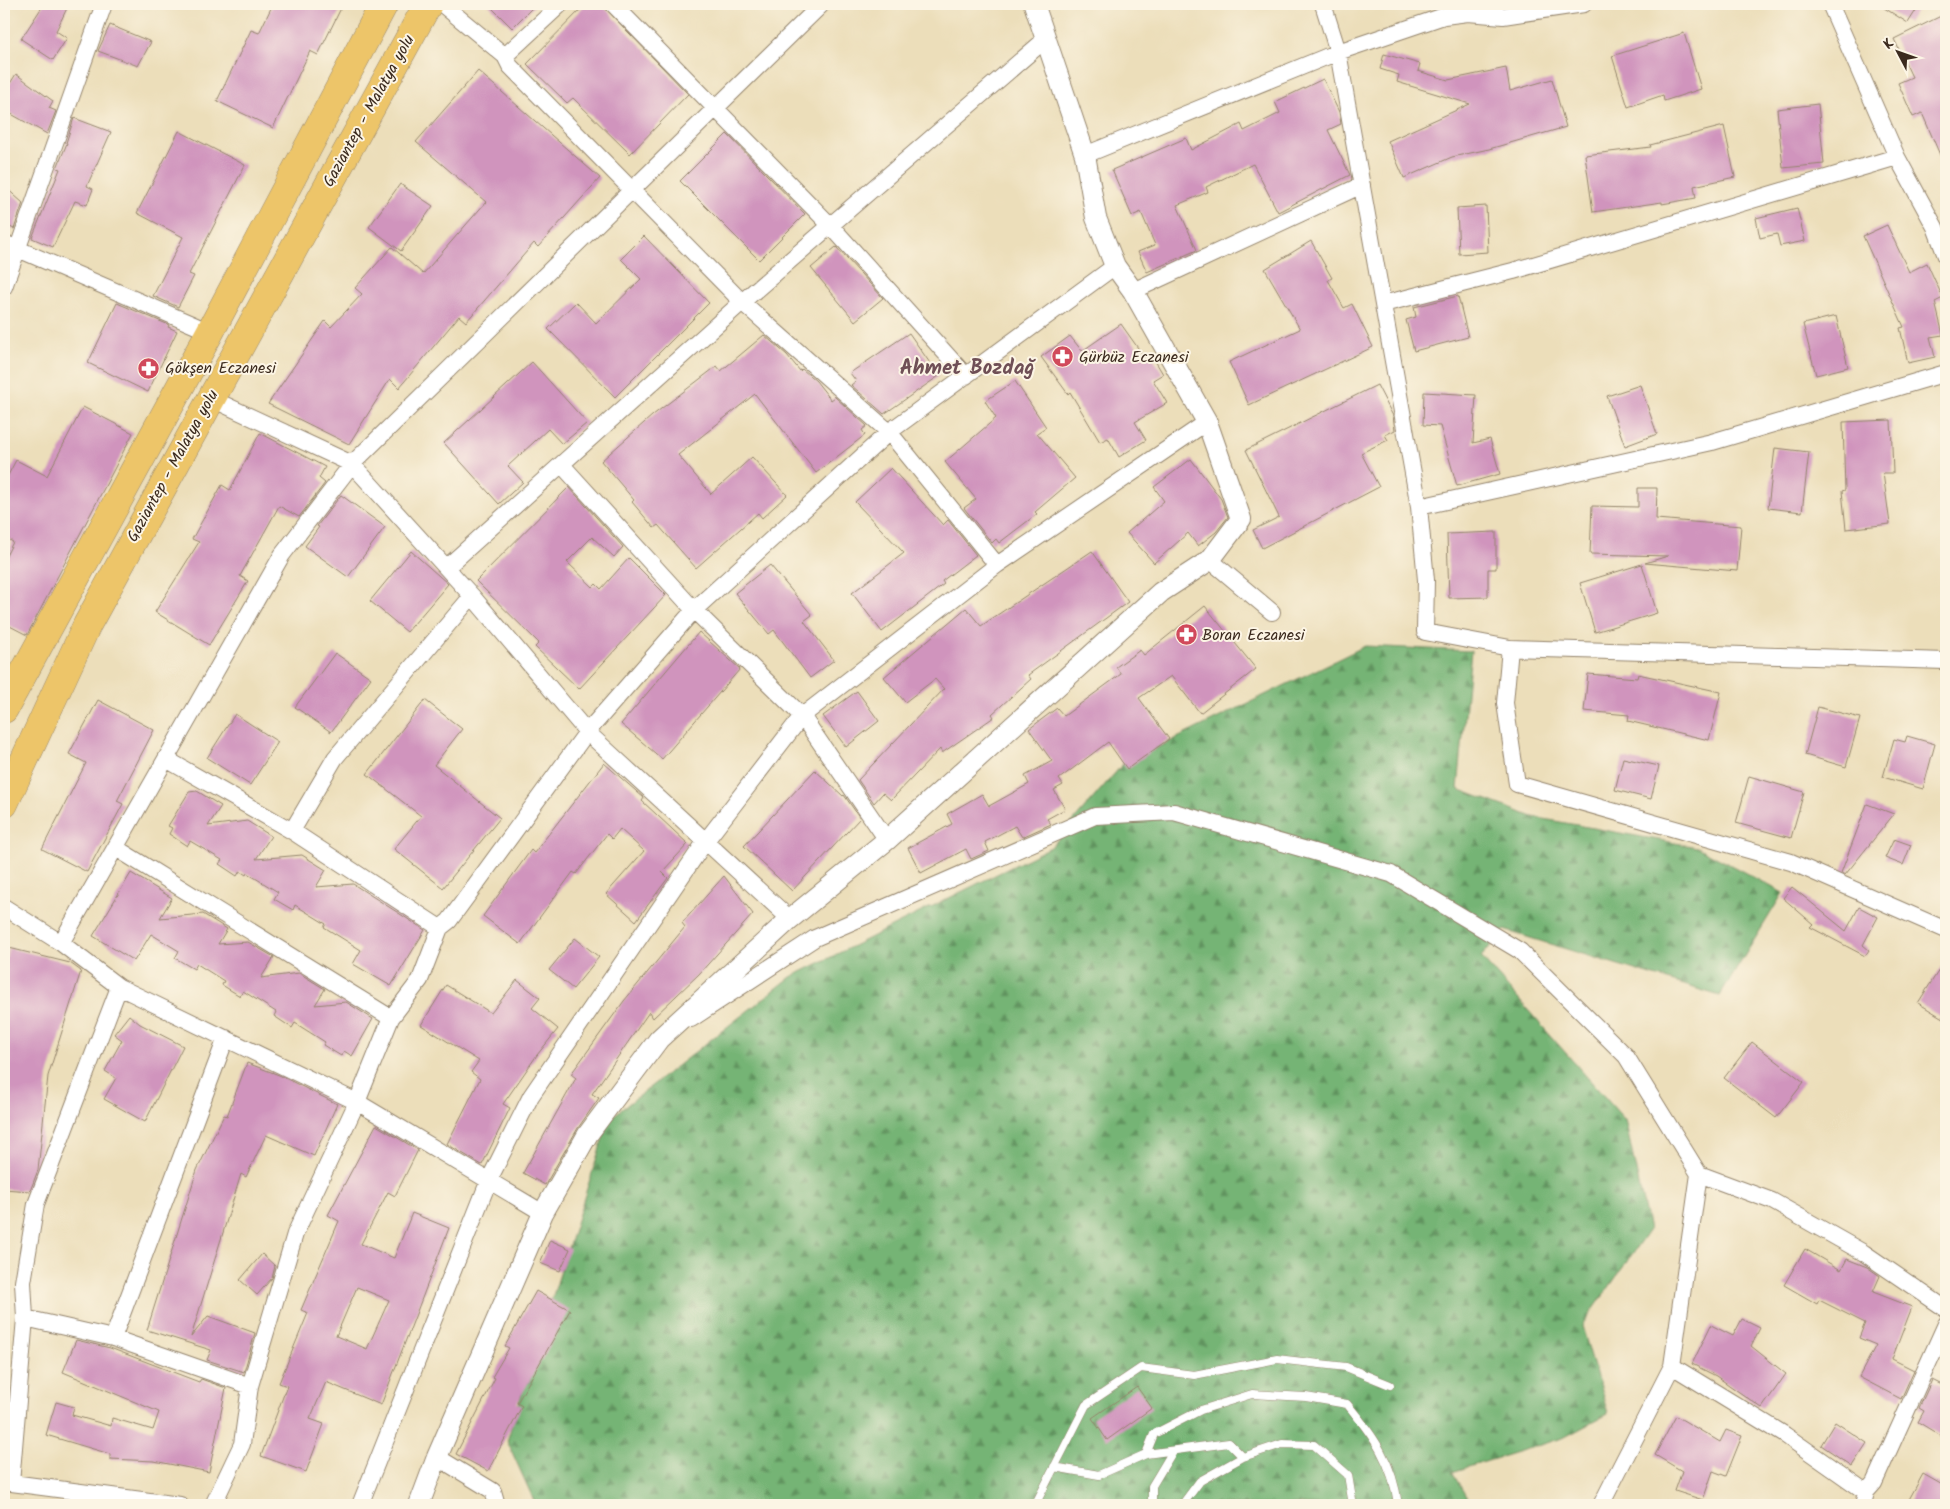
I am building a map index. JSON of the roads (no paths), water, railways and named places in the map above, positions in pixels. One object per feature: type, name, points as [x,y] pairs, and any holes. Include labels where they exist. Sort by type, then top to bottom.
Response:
[{"type":"highway","name":"Gaziantep - Malatya yolu","points":[[4,709],[210,332],[384,4]]},
{"type":"highway","name":"Gaziantep - Malatya yolu","points":[[4,804],[87,625],[428,4]]},
{"type":"street","points":[[4,287],[11,247],[104,4]]},
{"type":"street","points":[[442,4],[505,56],[510,66],[742,302],[889,432],[997,565]]},
{"type":"street","points":[[505,56],[562,4]]},
{"type":"street","points":[[613,4],[831,226],[966,376]]},
{"type":"street","points":[[61,942],[282,555],[352,464],[822,4]]},
{"type":"street","points":[[419,1505],[437,1457],[543,1213],[588,1134],[659,1039],[790,919],[887,840],[1161,592],[1210,560],[1241,519],[1207,422],[1133,291],[1116,266],[1096,218],[1085,155],[1034,4]]},
{"type":"street","points":[[1322,4],[1338,52],[1419,506],[1426,580],[1425,632],[1510,648],[1946,661]]},
{"type":"street","points":[[1085,155],[1338,52],[1467,8],[1503,16],[1584,4]]},
{"type":"street","points":[[1830,4],[1897,157],[1940,224],[1946,256]]},
{"type":"street","points":[[447,568],[742,302],[1046,38]]},
{"type":"street","points":[[1383,304],[1513,271],[1897,157]]},
{"type":"street","points":[[1133,291],[1362,185]]},
{"type":"street","points":[[11,247],[210,332]]},
{"type":"street","points":[[213,1505],[242,1444],[250,1386],[295,1234],[357,1102],[391,1018],[420,980],[440,928],[450,921],[587,732],[694,610],[889,432],[1116,266]]},
{"type":"street","points":[[1419,506],[1712,442],[1946,373]]},
{"type":"street","points":[[210,398],[352,464],[472,596],[587,732],[704,842],[790,919]]},
{"type":"street","points":[[360,1505],[488,1180],[531,1096],[704,842],[802,716],[997,565],[1207,422]]},
{"type":"street","points":[[562,465],[694,610],[802,716],[887,840]]},
{"type":"street","points":[[1210,560],[1272,612]]},
{"type":"street","points":[[292,831],[335,758],[472,596]]},
{"type":"street","points":[[1510,648],[1506,702],[1517,784],[1792,862],[1946,930]]},
{"type":"street","points":[[166,759],[292,831],[440,928]]},
{"type":"street","points":[[659,1039],[815,938],[1095,816],[1174,812],[1391,874],[1520,951],[1626,1056],[1699,1174],[1772,1201],[1864,1253],[1946,1309]]},
{"type":"street","points":[[116,848],[391,1018]]},
{"type":"street","points":[[4,907],[61,942],[119,987],[357,1102],[543,1213]]},
{"type":"street","points":[[119,987],[36,1204],[23,1282],[25,1318],[7,1483],[180,1505]]},
{"type":"street","points":[[113,1338],[226,1038]]},
{"type":"street","points":[[1601,1505],[1672,1366],[1699,1174]]},
{"type":"street","points":[[25,1318],[113,1338],[250,1386]]},
{"type":"street","points":[[1672,1366],[1785,1435],[1865,1499],[1946,1324]]},
{"type":"street","points":[[437,1457],[494,1491],[497,1505]]},
{"type":"lane","points":[[1035,1505],[1086,1405],[1140,1368],[1194,1375],[1277,1359],[1346,1367],[1390,1385]]},
{"type":"lane","points":[[1146,1454],[1154,1434],[1201,1410],[1252,1394],[1306,1397],[1347,1404],[1374,1436],[1396,1483],[1398,1505]]},
{"type":"lane","points":[[1054,1467],[1099,1475],[1146,1454],[1229,1442],[1242,1458]]},
{"type":"lane","points":[[1182,1505],[1200,1482],[1242,1458],[1282,1444],[1314,1445],[1348,1475],[1353,1505]]},
{"type":"lane","points":[[1152,1505],[1152,1486],[1173,1451]]},
{"type":"place","name":"Gürbüz Eczanesi","points":[[1063,357]]},
{"type":"place","name":"Gökşen Eczanesi","points":[[149,368]]},
{"type":"place","name":"Boran Eczanesi","points":[[1186,635]]},
{"type":"district","name":"Ahmet Bozdağ","points":[[967,368]]}]
